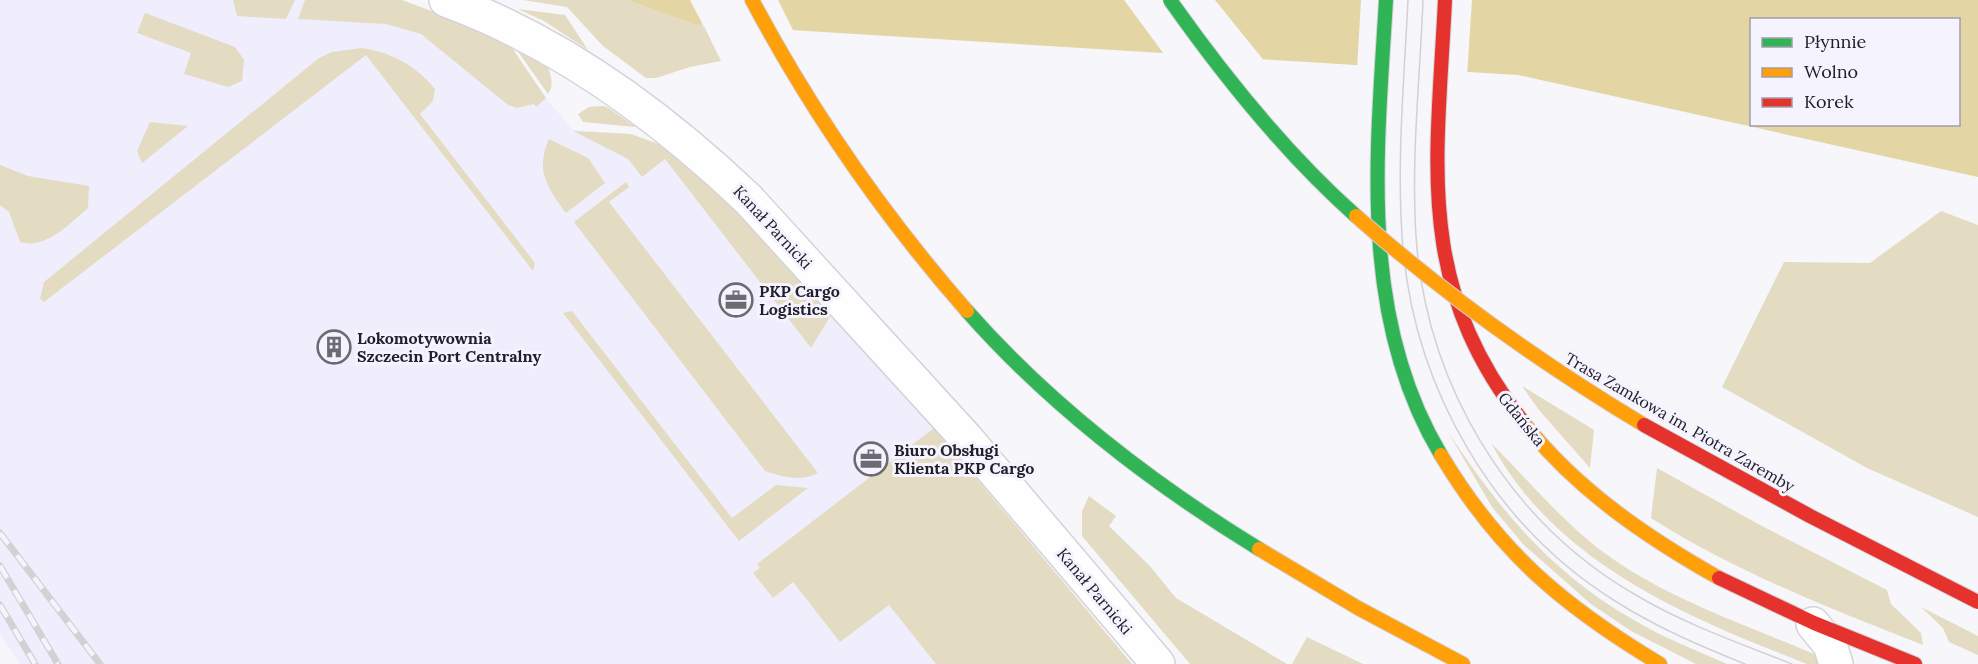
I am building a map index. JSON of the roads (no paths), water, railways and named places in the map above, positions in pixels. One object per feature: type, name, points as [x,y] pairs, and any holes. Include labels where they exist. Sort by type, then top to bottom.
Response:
[{"type":"main road","points":[[752,0],[827,130],[886,213],[963,305],[1061,404],[1130,459],[1242,540],[1299,576],[1463,664]]},
{"type":"main road","name":"Trasa Zamkowa im. Piotra Zaremby","points":[[1170,0],[1251,108],[1308,170],[1386,243],[1480,318],[1584,387],[1674,441],[1839,531],[1978,602]]},
{"type":"main road","points":[[1386,0],[1377,195],[1378,254],[1394,341],[1422,420],[1474,509],[1514,559],[1588,620],[1660,664]]},
{"type":"main road","name":"Gdańska","points":[[1445,0],[1437,177],[1444,255],[1464,326],[1481,362],[1504,398],[1525,426],[1572,476],[1638,531],[1718,579],[1814,624],[1915,664]]},
{"type":"street","name":"Kanał Parnicki","points":[[446,0],[505,25],[589,71],[638,105],[714,166],[748,199],[966,438],[1158,664]]},
{"type":"street","name":"Gdańska","points":[[1814,624],[1830,645],[1836,664]]},
{"type":"tram line","points":[[1408,0],[1400,156],[1403,249],[1411,301],[1424,353],[1444,402],[1468,449],[1498,493],[1532,534],[1571,570],[1615,601],[1662,628],[1745,664]]},
{"type":"tram line","points":[[1423,0],[1415,177],[1416,236],[1423,291],[1436,344],[1456,394],[1481,442],[1512,487],[1548,528],[1589,563],[1634,594],[1672,615],[1792,664]]},
{"type":"railway","points":[[0,533],[100,664]]},
{"type":"railway","points":[[0,566],[58,664]]},
{"type":"railway","points":[[0,605],[35,664]]},
{"type":"place","name":"PKP Cargo Logistics","points":[[736,300]]},
{"type":"place","name":"Lokomotywownia Szczecin Port Centralny","points":[[334,347]]},
{"type":"place","name":"Biuro Obsługi Klienta PKP Cargo","points":[[871,459]]}]
